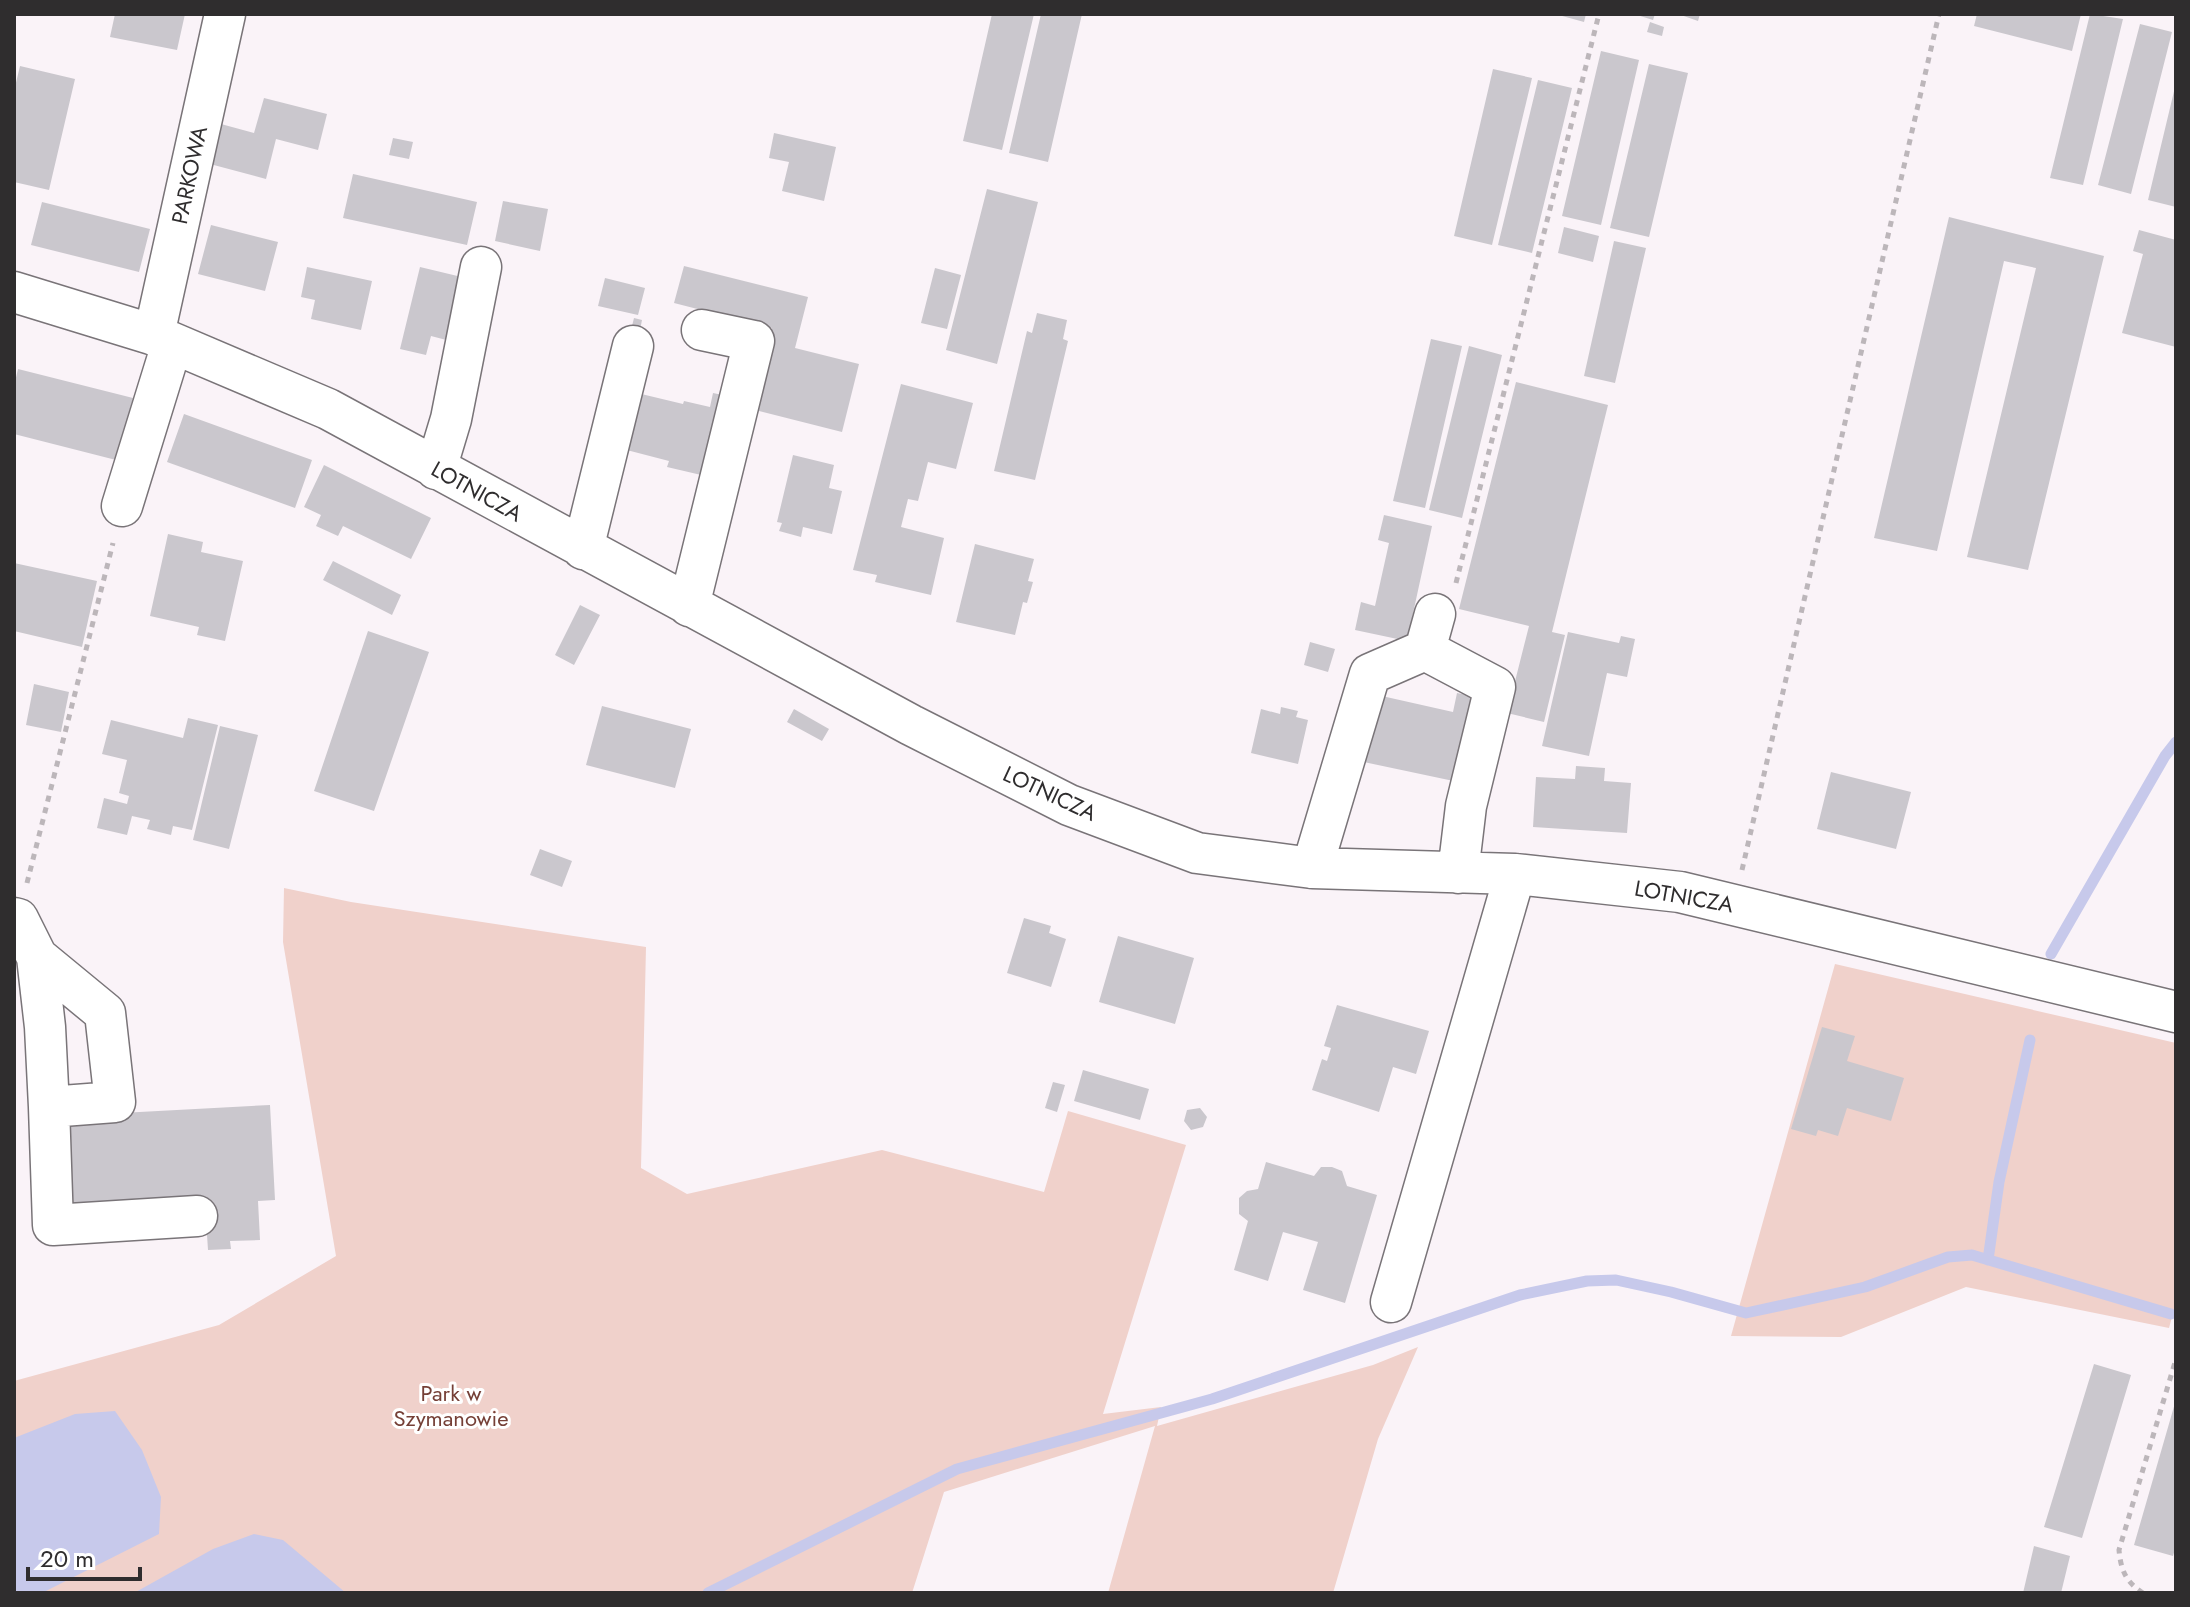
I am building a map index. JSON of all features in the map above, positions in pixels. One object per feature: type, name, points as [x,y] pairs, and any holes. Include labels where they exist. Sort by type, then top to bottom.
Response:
[{"type":"street","name":"PARKOWA","points":[[122,506],[163,340],[225,14]]},
{"type":"street","points":[[436,469],[451,419],[481,267]]},
{"type":"street","name":"LOTNICZA","points":[[14,292],[163,340],[328,409],[911,725],[1069,805],[1197,853],[1312,868],[1515,874],[1680,892],[2176,1012]]},
{"type":"street","points":[[689,606],[754,341],[702,330]]},
{"type":"street","points":[[583,549],[633,346]]},
{"type":"street","points":[[1312,868],[1370,674],[1430,632],[1495,687],[1466,806],[1458,873]]},
{"type":"street","points":[[1391,1302],[1515,874]]},
{"type":"street","points":[[16,918],[37,957],[45,1027],[53,1225],[197,1216]]},
{"type":"street","points":[[37,957],[105,1013],[115,1102],[49,1107]]},
{"type":"path","points":[[1430,632],[1455,589],[1599,14]]},
{"type":"path","points":[[1734,904],[1939,14]]},
{"type":"path","points":[[16,918],[122,506]]},
{"type":"path","points":[[2143,1593],[2121,1570],[2119,1550],[2176,1359]]},
{"type":"green space","name":"Park w Szymanowie","points":[[284,888],[351,902],[646,947],[641,1168],[687,1194],[882,1150],[1044,1192],[1068,1111],[1186,1145],[1103,1414],[1161,1407],[1157,1426],[1373,1365],[1418,1347],[1378,1439],[1333,1593],[1108,1593],[1155,1426],[944,1492],[912,1593],[14,1593],[14,1381],[219,1325],[336,1256],[283,942]]},
{"type":"green space","points":[[1835,964],[2176,1043],[2176,1302],[2169,1328],[1966,1287],[1841,1337],[1731,1336]]},
{"type":"water","points":[[115,1411],[142,1450],[161,1497],[159,1534],[42,1593],[14,1593],[14,1438],[75,1414]]},
{"type":"water","points":[[254,1534],[283,1540],[346,1593],[134,1593],[213,1549]]},
{"type":"building","points":[[115,14],[185,14],[177,50],[110,37]]},
{"type":"building","points":[[992,14],[1034,14],[1002,150],[963,141]]},
{"type":"building","points":[[1041,14],[1082,14],[1048,162],[1009,153]]},
{"type":"building","points":[[1555,14],[1586,14],[1584,22]]},
{"type":"building","points":[[1634,14],[1655,14],[1653,20]]},
{"type":"building","points":[[1678,14],[1700,14],[1698,21]]},
{"type":"building","points":[[1977,14],[2081,14],[2072,51],[1974,26]]},
{"type":"building","points":[[2090,14],[2123,19],[2083,185],[2050,178]]},
{"type":"building","points":[[1650,22],[1664,27],[1662,36],[1647,32]]},
{"type":"building","points":[[2140,24],[2172,32],[2131,194],[2098,185]]},
{"type":"building","points":[[1601,51],[1639,60],[1601,225],[1562,216]]},
{"type":"building","points":[[1649,64],[1688,73],[1649,237],[1610,228]]},
{"type":"building","points":[[20,66],[75,79],[49,190],[14,182],[14,91]]},
{"type":"building","points":[[1493,69],[1532,78],[1492,245],[1454,236]]},
{"type":"building","points":[[1538,80],[1572,88],[1532,253],[1498,245]]},
{"type":"building","points":[[2176,87],[2176,207],[2148,200]]},
{"type":"building","points":[[264,98],[327,114],[318,150],[276,139],[266,179],[210,164],[221,124],[254,133]]},
{"type":"building","points":[[774,133],[836,147],[824,201],[782,191],[789,162],[769,158]]},
{"type":"building","points":[[393,138],[413,142],[409,159],[389,155]]},
{"type":"building","points":[[353,174],[477,202],[467,245],[343,218]]},
{"type":"building","points":[[987,189],[1038,202],[997,364],[946,350]]},
{"type":"building","points":[[503,201],[548,209],[540,251],[495,241]]},
{"type":"building","points":[[42,202],[150,229],[139,272],[31,245]]},
{"type":"building","points":[[1949,217],[2104,256],[2028,570],[1967,557],[2036,268],[2004,261],[1937,551],[1874,538]]},
{"type":"building","points":[[211,225],[278,242],[265,291],[198,274]]},
{"type":"building","points":[[1564,227],[1599,236],[1593,262],[1558,253]]},
{"type":"building","points":[[2139,230],[2176,240],[2176,347],[2122,333],[2143,254],[2133,251]]},
{"type":"building","points":[[1614,241],[1646,248],[1615,383],[1584,376]]},
{"type":"building","points":[[684,266],[808,297],[795,348],[859,364],[842,432],[751,409],[772,328],[674,303]]},
{"type":"building","points":[[307,267],[372,281],[361,330],[311,319],[315,300],[301,297]]},
{"type":"building","points":[[420,267],[470,279],[454,342],[431,336],[426,355],[400,349]]},
{"type":"building","points":[[935,268],[961,275],[947,329],[921,323]]},
{"type":"building","points":[[605,278],[645,288],[638,315],[598,306]]},
{"type":"building","points":[[1037,313],[1067,320],[1063,339],[1068,341],[1035,480],[994,471],[1027,331],[1032,333]]},
{"type":"building","points":[[634,318],[642,320],[638,340],[629,338]]},
{"type":"building","points":[[1431,339],[1462,346],[1425,508],[1393,501]]},
{"type":"building","points":[[1469,346],[1502,355],[1462,518],[1429,510]]},
{"type":"building","points":[[18,369],[133,398],[116,460],[14,434],[14,386]]},
{"type":"building","points":[[1516,382],[1608,405],[1552,632],[1565,635],[1544,722],[1507,713],[1529,626],[1459,609]]},
{"type":"building","points":[[901,384],[973,403],[956,469],[928,462],[918,501],[908,499],[901,527],[944,538],[931,595],[875,582],[877,575],[853,570]]},
{"type":"building","points":[[633,392],[710,407],[713,393],[732,397],[714,478],[667,467],[669,461],[619,448]]},
{"type":"building","points":[[184,414],[312,460],[295,508],[167,462]]},
{"type":"building","points":[[793,455],[834,465],[829,488],[842,491],[832,534],[803,527],[801,537],[779,531],[782,523],[777,522]]},
{"type":"building","points":[[324,465],[431,518],[411,559],[343,526],[338,536],[316,526],[321,515],[304,507]]},
{"type":"building","points":[[1384,515],[1432,526],[1407,641],[1355,630],[1361,602],[1375,606],[1389,543],[1378,540]]},
{"type":"building","points":[[168,534],[203,542],[201,552],[243,561],[225,641],[197,635],[199,627],[150,616]]},
{"type":"building","points":[[975,544],[1034,559],[1028,581],[1033,582],[1027,603],[1023,602],[1015,635],[956,622]]},
{"type":"building","points":[[333,561],[401,595],[392,615],[323,580]]},
{"type":"building","points":[[14,563],[97,581],[82,647],[14,631]]},
{"type":"building","points":[[580,605],[600,615],[574,665],[555,655]]},
{"type":"building","points":[[368,631],[429,652],[374,811],[314,791]]},
{"type":"building","points":[[1568,632],[1619,643],[1621,636],[1635,639],[1627,677],[1607,673],[1589,756],[1542,746]]},
{"type":"building","points":[[1310,642],[1335,649],[1328,672],[1304,665]]},
{"type":"building","points":[[34,684],[69,692],[61,732],[26,725]]},
{"type":"building","points":[[1457,693],[1472,696],[1463,783],[1359,761],[1373,694],[1453,712]]},
{"type":"building","points":[[602,706],[691,729],[675,788],[586,765]]},
{"type":"building","points":[[1281,707],[1298,711],[1296,717],[1308,720],[1298,764],[1251,753],[1261,709],[1280,714]]},
{"type":"building","points":[[794,709],[829,729],[822,741],[787,722]]},
{"type":"building","points":[[188,718],[218,725],[192,830],[173,826],[171,835],[147,829],[150,820],[132,816],[127,835],[97,828],[104,798],[127,804],[129,796],[119,793],[127,760],[102,754],[111,720],[183,738]]},
{"type":"building","points":[[220,726],[258,735],[229,849],[193,840]]},
{"type":"building","points":[[1576,766],[1605,768],[1604,781],[1631,783],[1627,833],[1533,827],[1536,777],[1575,779]]},
{"type":"building","points":[[1831,772],[1911,792],[1896,849],[1817,829]]},
{"type":"building","points":[[540,849],[572,861],[562,887],[530,875]]},
{"type":"building","points":[[1024,918],[1051,926],[1049,933],[1066,939],[1051,987],[1007,973]]},
{"type":"building","points":[[1118,936],[1194,958],[1175,1024],[1099,1002]]},
{"type":"building","points":[[1337,1005],[1429,1031],[1416,1074],[1393,1067],[1379,1112],[1312,1090],[1322,1059],[1327,1061],[1331,1048],[1324,1046]]},
{"type":"building","points":[[1822,1027],[1855,1036],[1847,1061],[1904,1078],[1891,1121],[1847,1108],[1838,1136],[1818,1130],[1816,1136],[1791,1129]]},
{"type":"building","points":[[1083,1070],[1149,1089],[1140,1120],[1074,1101]]},
{"type":"building","points":[[1053,1082],[1065,1085],[1057,1112],[1045,1108]]},
{"type":"building","points":[[270,1105],[275,1200],[258,1201],[260,1240],[230,1241],[231,1249],[208,1250],[205,1204],[70,1211],[65,1116]]},
{"type":"building","points":[[1200,1108],[1207,1117],[1203,1127],[1191,1130],[1184,1121],[1187,1110]]},
{"type":"building","points":[[1266,1162],[1314,1176],[1321,1167],[1332,1167],[1342,1171],[1347,1186],[1377,1195],[1345,1303],[1303,1290],[1318,1242],[1283,1232],[1268,1281],[1234,1270],[1248,1221],[1239,1214],[1239,1198],[1247,1191],[1258,1189]]},
{"type":"building","points":[[2094,1364],[2131,1375],[2082,1538],[2044,1527]]},
{"type":"building","points":[[2175,1403],[2176,1546],[2173,1556],[2134,1545]]},
{"type":"building","points":[[2034,1546],[2070,1556],[2061,1593],[2023,1593]]},
{"type":"waterway","points":[[2051,954],[2176,742]]},
{"type":"waterway","points":[[1988,1260],[1999,1182],[2030,1040]]},
{"type":"waterway","points":[[708,1593],[957,1469],[1212,1399],[1520,1295],[1587,1281],[1616,1280],[1746,1313],[1865,1287],[1948,1257],[1972,1255],[2171,1314]]}]
